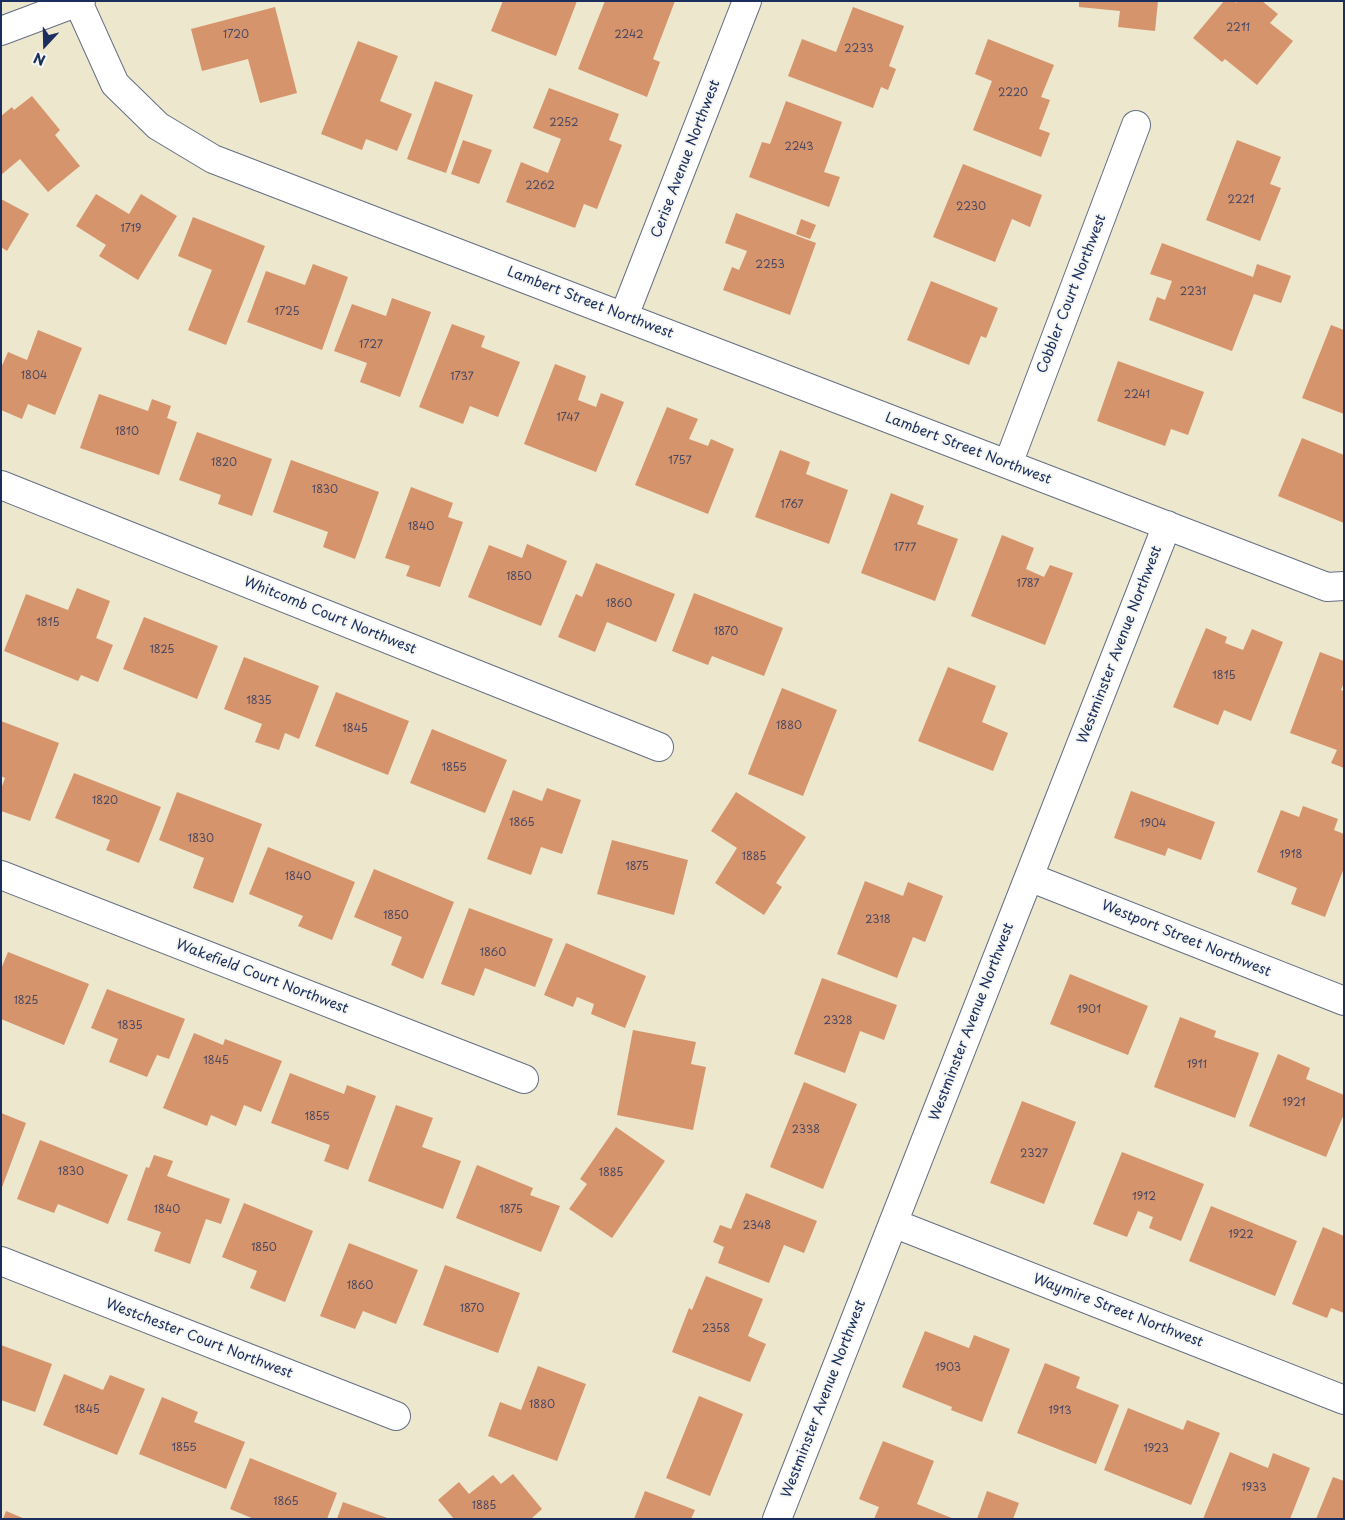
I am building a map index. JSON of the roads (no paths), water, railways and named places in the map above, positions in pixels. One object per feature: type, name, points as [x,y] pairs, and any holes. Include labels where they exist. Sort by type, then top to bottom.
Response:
[{"type":"street","name":"Cerise Avenue Northwest","points":[[624,316],[747,1]]},
{"type":"street","name":"Lambert Street Northwest","points":[[80,2],[115,84],[158,126],[213,159],[1328,587],[1344,586]]},
{"type":"street","points":[[1,31],[80,2]]},
{"type":"street","name":"Cobbler Court Northwest","points":[[1008,464],[1136,125]]},
{"type":"street","name":"Whitcomb Court Northwest","points":[[1,485],[660,747]]},
{"type":"street","name":"Westminster Avenue Northwest","points":[[777,1519],[1167,525]]},
{"type":"street","name":"Wakefield Court Northwest","points":[[1,875],[524,1079]]},
{"type":"street","name":"Westport Street Northwest","points":[[1029,877],[1344,1001]]},
{"type":"street","name":"Waymire Street Northwest","points":[[893,1223],[1344,1400]]},
{"type":"street","name":"Westchester Court Northwest","points":[[1,1262],[396,1416]]}]
